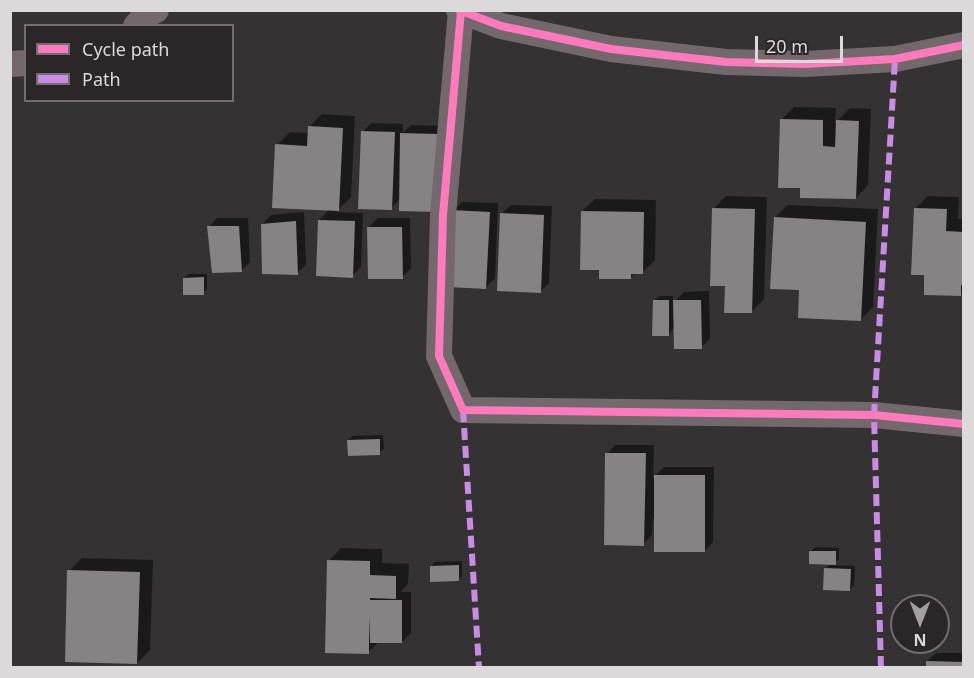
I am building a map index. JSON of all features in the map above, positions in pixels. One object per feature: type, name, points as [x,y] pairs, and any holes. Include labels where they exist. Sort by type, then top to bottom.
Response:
[{"type":"street","points":[[138,24],[146,15],[156,10]]},
{"type":"street","points":[[963,45],[895,59],[805,64],[726,62],[611,49],[501,26],[460,11],[443,215],[440,356],[463,410],[874,415],[963,424]]},
{"type":"building","points":[[780,119],[823,120],[823,146],[835,147],[836,120],[859,121],[856,199],[800,198],[800,188],[778,188]]},
{"type":"building","points":[[308,126],[343,128],[339,211],[272,208],[275,144],[307,146]]},
{"type":"building","points":[[361,131],[395,132],[392,210],[358,209]]},
{"type":"building","points":[[400,133],[438,134],[437,212],[399,211]]},
{"type":"building","points":[[712,208],[755,209],[752,313],[724,313],[725,286],[710,286]]},
{"type":"building","points":[[914,208],[947,209],[946,231],[964,232],[964,285],[961,285],[961,296],[924,295],[924,275],[911,275]]},
{"type":"building","points":[[451,210],[490,212],[486,289],[448,287]]},
{"type":"building","points":[[581,211],[644,212],[643,274],[631,274],[631,279],[599,279],[599,270],[580,270]]},
{"type":"building","points":[[500,213],[544,215],[541,293],[497,291]]},
{"type":"building","points":[[774,217],[866,222],[861,321],[798,318],[799,290],[770,289]]},
{"type":"building","points":[[318,220],[355,221],[353,278],[316,276]]},
{"type":"building","points":[[296,221],[298,275],[262,274],[261,224]]},
{"type":"building","points":[[207,226],[239,226],[242,272],[212,273]]},
{"type":"building","points":[[367,227],[402,227],[403,279],[368,279]]},
{"type":"building","points":[[204,277],[204,295],[183,295],[183,278]]},
{"type":"building","points":[[653,300],[669,300],[669,336],[652,336]]},
{"type":"building","points":[[673,300],[701,300],[702,349],[674,349]]},
{"type":"building","points":[[380,439],[380,455],[348,456],[347,440]]},
{"type":"building","points":[[605,453],[646,453],[644,546],[604,545]]},
{"type":"building","points":[[654,475],[705,475],[705,552],[654,552]]},
{"type":"building","points":[[809,551],[836,551],[836,565],[809,564]]},
{"type":"building","points":[[327,560],[370,561],[370,575],[396,576],[396,599],[370,598],[370,600],[402,600],[402,643],[370,643],[369,615],[369,654],[325,653]]},
{"type":"building","points":[[459,565],[459,581],[430,582],[430,566]]},
{"type":"building","points":[[824,568],[851,569],[850,591],[823,590]]},
{"type":"building","points":[[67,570],[140,572],[137,664],[65,662]]},
{"type":"building","points":[[926,661],[964,662],[964,668],[926,668]]},
{"type":"marked path","points":[[881,668],[874,415],[895,59]]},
{"type":"marked path","points":[[463,410],[479,668]]},
{"type":"cycle path","points":[[459,10],[501,26],[611,49],[726,62],[805,64],[895,59],[964,45]]},
{"type":"cycle path","points":[[461,11],[443,215],[439,356],[463,410],[874,415],[964,424]]}]
